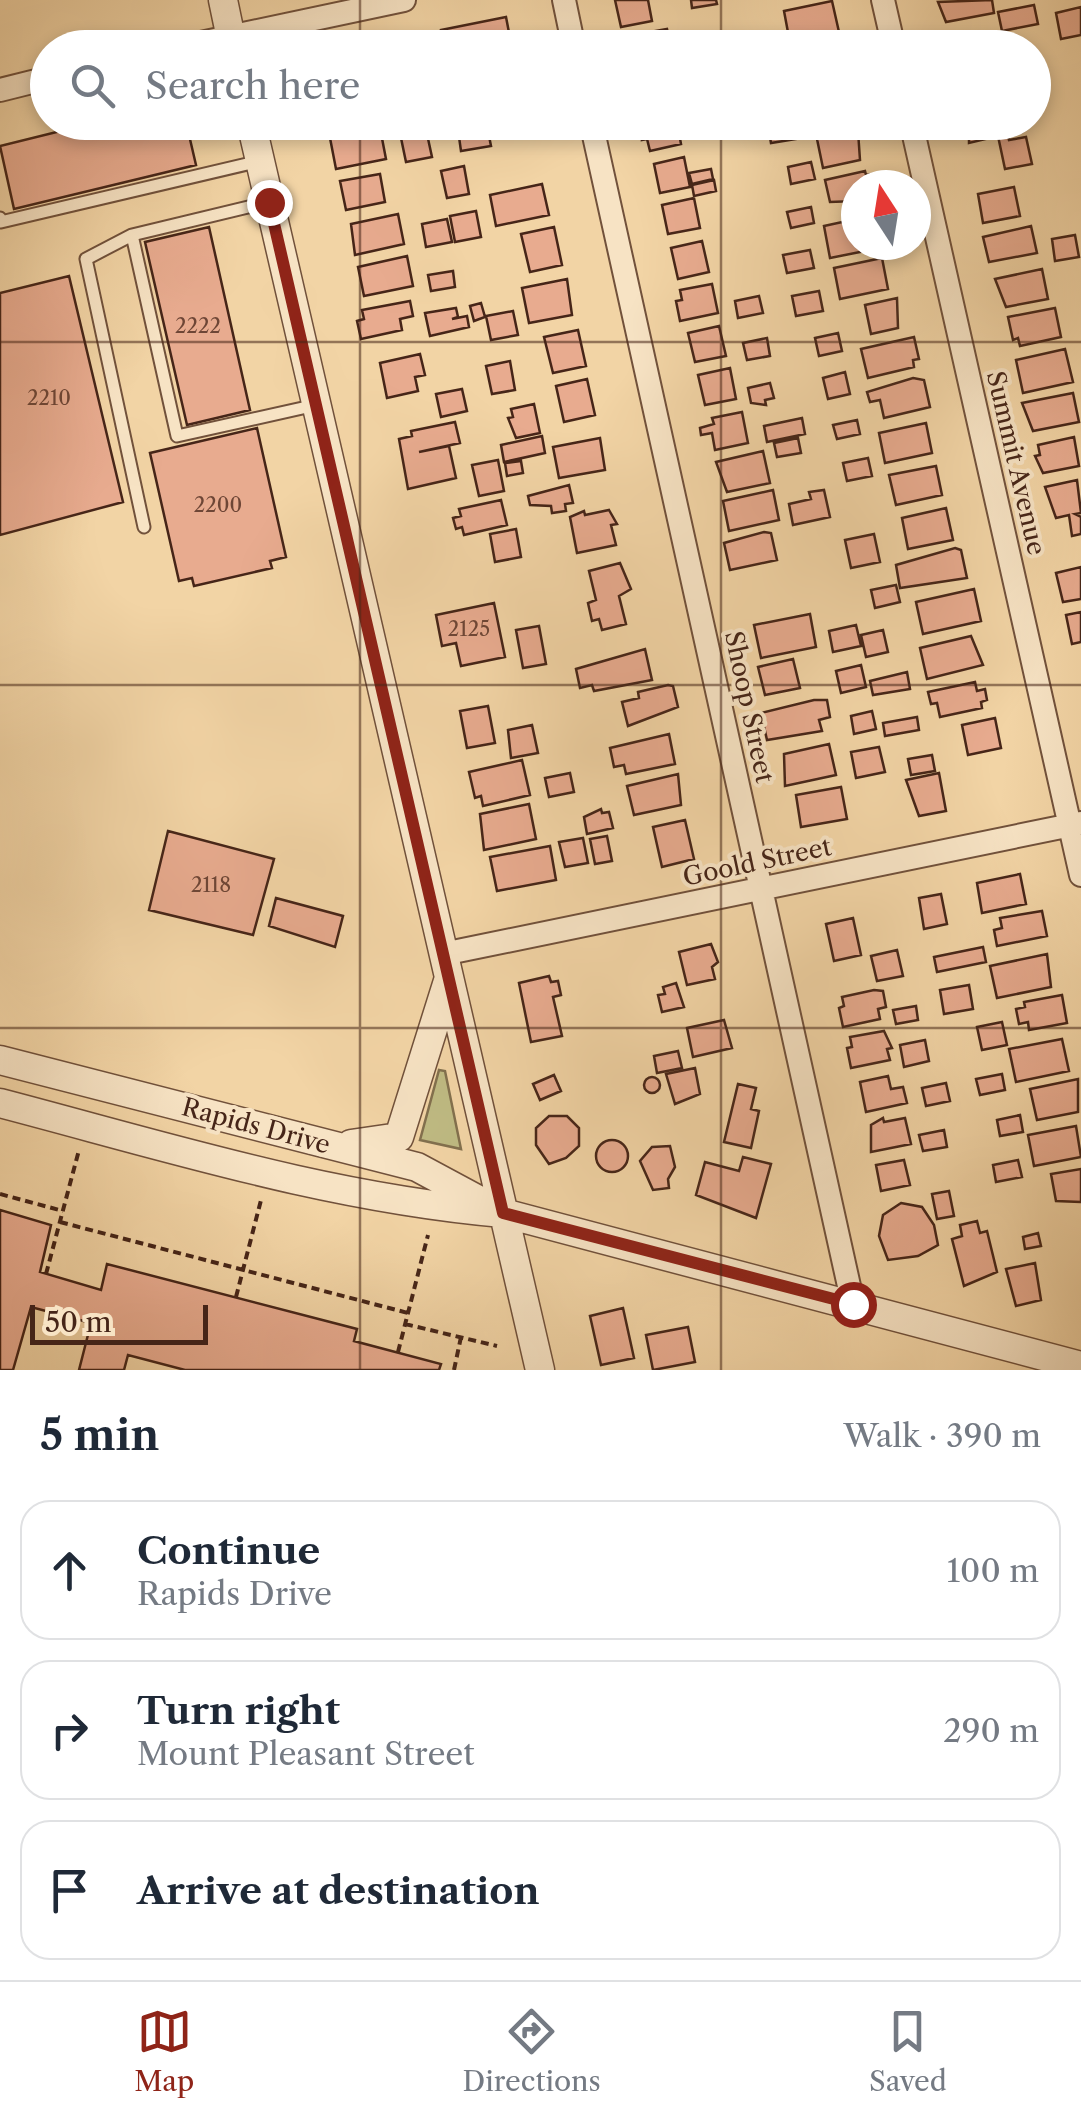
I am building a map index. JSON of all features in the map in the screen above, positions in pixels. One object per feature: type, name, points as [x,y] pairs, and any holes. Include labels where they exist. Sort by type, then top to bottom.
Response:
[{"type":"street","points":[[222,0],[229,30]]},
{"type":"street","points":[[278,30],[404,0]]},
{"type":"street","points":[[564,0],[570,30]]},
{"type":"street","points":[[883,0],[890,30]]},
{"type":"street","points":[[0,90],[30,82]]},
{"type":"street","points":[[255,140],[540,1370]]},
{"type":"street","name":"Shoop Street","points":[[595,140],[853,1304]]},
{"type":"street","name":"Summit Avenue","points":[[915,140],[1075,825],[1081,874]]},
{"type":"street","name":"Goold Street","points":[[446,967],[761,889],[1075,825]]},
{"type":"street","points":[[330,1146],[399,1137],[446,967]]},
{"type":"street","name":"Rapids Drive","points":[[0,1060],[416,1167],[464,1188],[503,1213]]},
{"type":"street","name":"Rapids Drive","points":[[0,1102],[319,1187],[407,1205],[503,1213],[1081,1366]]},
{"type":"lane","points":[[0,221],[260,162]]},
{"type":"lane","points":[[144,528],[86,259],[132,235],[269,202]]},
{"type":"lane","points":[[132,235],[177,436],[316,405]]},
{"type":"path","points":[[46,1274],[81,1141]]},
{"type":"path","points":[[236,1297],[263,1190]]},
{"type":"path","points":[[0,1194],[63,1211]]},
{"type":"path","points":[[60,1222],[408,1313]]},
{"type":"path","points":[[398,1352],[428,1235]]},
{"type":"path","points":[[405,1324],[497,1346]]},
{"type":"path","points":[[454,1370],[461,1337]]},
{"type":"shaded area","points":[[439,1070],[445,1071],[461,1149],[420,1140]]},
{"type":"building","points":[[615,0],[648,0],[652,21],[621,27]]},
{"type":"building","points":[[691,0],[716,0],[717,4],[692,8]]},
{"type":"building","points":[[992,0],[994,13],[946,22],[938,2]]},
{"type":"building","points":[[832,1],[839,30],[788,30],[784,11]]},
{"type":"building","points":[[1034,5],[1038,24],[1002,30],[998,12]]},
{"type":"building","points":[[1081,7],[1081,35],[1061,39],[1056,13]]},
{"type":"building","points":[[506,17],[509,30],[441,30]]},
{"type":"building","points":[[30,139],[190,140],[196,165],[14,209],[0,146]]},
{"type":"building","points":[[330,140],[382,140],[386,159],[336,169]]},
{"type":"building","points":[[401,140],[428,140],[432,157],[406,162]]},
{"type":"building","points":[[459,140],[490,140],[491,146],[461,151]]},
{"type":"building","points":[[647,140],[680,140],[681,144],[650,151]]},
{"type":"building","points":[[817,140],[859,140],[860,160],[823,168]]},
{"type":"building","points":[[999,140],[1027,140],[1032,164],[1005,169]]},
{"type":"building","points":[[684,157],[690,187],[660,193],[654,164]]},
{"type":"building","points":[[811,162],[815,179],[791,184],[788,167]]},
{"type":"building","points":[[464,166],[469,194],[447,198],[441,171]]},
{"type":"building","points":[[711,169],[713,179],[692,184],[689,173]]},
{"type":"building","points":[[380,174],[385,202],[346,210],[340,181]]},
{"type":"building","points":[[841,176],[841,202],[830,202],[825,180]]},
{"type":"building","points":[[714,180],[716,191],[694,196],[692,185]]},
{"type":"building","points":[[542,184],[549,215],[496,226],[490,195]]},
{"type":"building","points":[[1014,187],[1020,216],[983,223],[978,194]]},
{"type":"building","points":[[694,198],[700,228],[668,234],[662,205]]},
{"type":"building","points":[[811,207],[814,223],[791,228],[787,212]]},
{"type":"building","points":[[476,211],[481,237],[455,242],[450,216]]},
{"type":"building","points":[[398,214],[404,244],[355,255],[351,224]]},
{"type":"building","points":[[447,219],[452,242],[426,247],[422,224]]},
{"type":"building","points":[[841,222],[841,256],[830,258],[824,226]]},
{"type":"building","points":[[1031,226],[1037,253],[989,262],[983,237]]},
{"type":"building","points":[[209,227],[250,410],[187,425],[145,242]]},
{"type":"building","points":[[554,227],[562,265],[530,272],[521,234]]},
{"type":"building","points":[[1075,235],[1079,257],[1055,261],[1052,239]]},
{"type":"building","points":[[702,241],[709,272],[678,279],[671,248]]},
{"type":"building","points":[[810,250],[814,268],[787,273],[783,255]]},
{"type":"building","points":[[407,256],[413,286],[364,296],[358,267]]},
{"type":"building","points":[[882,260],[888,289],[840,299],[834,268]]},
{"type":"building","points":[[1042,269],[1048,299],[1006,307],[995,279]]},
{"type":"building","points":[[453,271],[455,287],[431,291],[428,275]]},
{"type":"building","points":[[69,276],[123,502],[0,535],[0,293]]},
{"type":"building","points":[[567,279],[572,315],[529,323],[522,288]]},
{"type":"building","points":[[712,284],[718,313],[680,321],[676,301],[682,300],[680,290]]},
{"type":"building","points":[[819,291],[823,311],[796,316],[792,296]]},
{"type":"building","points":[[759,296],[763,313],[738,318],[735,301]]},
{"type":"building","points":[[897,298],[898,328],[871,334],[865,305]]},
{"type":"building","points":[[410,301],[413,316],[400,319],[402,330],[361,339],[357,321],[364,319],[362,310]]},
{"type":"building","points":[[481,303],[485,317],[474,321],[470,306]]},
{"type":"building","points":[[456,308],[458,317],[452,319],[467,316],[469,327],[430,336],[425,313]]},
{"type":"building","points":[[1055,308],[1061,337],[1020,346],[1018,338],[1013,340],[1008,317]]},
{"type":"building","points":[[513,311],[518,335],[491,340],[486,316]]},
{"type":"building","points":[[719,326],[726,356],[695,362],[688,333]]},
{"type":"building","points":[[578,330],[586,366],[553,373],[544,337]]},
{"type":"building","points":[[838,333],[842,351],[819,356],[815,338]]},
{"type":"building","points":[[914,337],[919,359],[913,360],[914,367],[868,378],[861,349]]},
{"type":"building","points":[[767,338],[770,356],[747,360],[743,343]]},
{"type":"building","points":[[1065,349],[1073,382],[1023,393],[1016,360]]},
{"type":"building","points":[[420,354],[425,375],[415,377],[418,391],[387,398],[380,363]]},
{"type":"building","points":[[510,361],[515,390],[492,394],[486,366]]},
{"type":"building","points":[[730,368],[736,399],[705,405],[698,375]]},
{"type":"building","points":[[845,372],[850,394],[828,399],[823,378]]},
{"type":"building","points":[[913,378],[924,380],[930,407],[884,418],[880,400],[870,402],[867,392]]},
{"type":"building","points":[[587,379],[595,415],[564,422],[556,386]]},
{"type":"building","points":[[770,383],[774,398],[765,400],[766,405],[751,403],[748,388]]},
{"type":"building","points":[[462,389],[467,411],[441,417],[436,394]]},
{"type":"building","points":[[1073,393],[1079,422],[1033,431],[1022,403]]},
{"type":"building","points":[[534,404],[540,433],[516,438],[508,418],[513,417],[511,409]]},
{"type":"building","points":[[742,412],[748,443],[715,450],[712,433],[701,435],[700,428],[714,424],[712,418]]},
{"type":"building","points":[[802,418],[805,434],[767,442],[764,426]]},
{"type":"building","points":[[857,420],[860,434],[837,439],[833,425]]},
{"type":"building","points":[[455,422],[460,443],[419,452],[449,446],[456,478],[408,489],[399,439],[412,436],[411,431]]},
{"type":"building","points":[[926,423],[932,453],[885,463],[879,433]]},
{"type":"building","points":[[257,428],[286,557],[270,561],[272,568],[194,586],[192,578],[179,581],[150,453]]},
{"type":"building","points":[[542,436],[545,453],[504,462],[501,445]]},
{"type":"building","points":[[1074,437],[1079,466],[1043,473],[1035,456],[1040,455],[1038,445]]},
{"type":"building","points":[[600,438],[605,470],[559,478],[553,447]]},
{"type":"building","points":[[798,438],[801,453],[777,457],[774,443]]},
{"type":"building","points":[[763,451],[770,483],[727,492],[716,462]]},
{"type":"building","points":[[868,458],[872,476],[847,481],[843,463]]},
{"type":"building","points":[[498,460],[504,491],[479,496],[472,465]]},
{"type":"building","points":[[521,461],[523,473],[507,476],[505,463]]},
{"type":"building","points":[[936,466],[942,495],[896,505],[889,475]]},
{"type":"building","points":[[1077,480],[1081,513],[1075,514],[1081,517],[1081,534],[1072,536],[1069,515],[1056,518],[1045,487]]},
{"type":"building","points":[[569,485],[573,503],[565,504],[566,511],[552,513],[551,506],[530,505],[528,496]]},
{"type":"building","points":[[773,490],[779,520],[729,531],[723,501]]},
{"type":"building","points":[[824,490],[830,517],[793,525],[789,504],[811,499],[809,492]]},
{"type":"building","points":[[501,500],[507,525],[464,535],[462,527],[456,529],[453,518],[461,516],[459,509]]},
{"type":"building","points":[[946,508],[953,540],[908,549],[902,518]]},
{"type":"building","points":[[609,510],[617,524],[611,525],[616,545],[577,553],[570,517],[584,511],[585,515]]},
{"type":"building","points":[[516,529],[521,557],[495,562],[490,534]]},
{"type":"building","points":[[771,533],[777,560],[730,570],[724,543]]},
{"type":"building","points":[[874,534],[880,562],[851,568],[845,540]]},
{"type":"building","points":[[955,548],[961,550],[967,578],[900,588],[896,565]]},
{"type":"building","points":[[620,563],[631,589],[619,596],[626,624],[602,630],[599,619],[592,621],[588,603],[596,600],[589,571]]},
{"type":"building","points":[[1081,567],[1081,599],[1063,602],[1056,573]]},
{"type":"building","points":[[896,585],[900,602],[875,608],[871,590]]},
{"type":"building","points":[[974,589],[981,621],[923,634],[916,602]]},
{"type":"building","points":[[494,603],[505,657],[461,666],[456,643],[442,646],[436,615]]},
{"type":"building","points":[[1081,612],[1081,642],[1072,644],[1066,615]]},
{"type":"building","points":[[810,614],[816,647],[761,658],[754,625]]},
{"type":"building","points":[[856,625],[861,646],[833,652],[829,631]]},
{"type":"building","points":[[539,626],[546,664],[523,668],[516,630]]},
{"type":"building","points":[[883,630],[888,652],[866,657],[861,635]]},
{"type":"building","points":[[971,636],[983,665],[927,679],[920,648]]},
{"type":"building","points":[[645,649],[652,680],[594,691],[592,685],[580,688],[576,669]]},
{"type":"building","points":[[793,659],[800,688],[765,695],[758,667]]},
{"type":"building","points":[[861,665],[866,687],[841,693],[836,671]]},
{"type":"building","points":[[907,672],[910,689],[873,695],[870,681]]},
{"type":"building","points":[[975,682],[977,691],[985,689],[987,700],[981,702],[982,708],[940,717],[937,703],[931,704],[928,692]]},
{"type":"building","points":[[673,686],[678,707],[628,726],[622,702],[639,698],[638,692]]},
{"type":"building","points":[[827,700],[830,717],[819,720],[822,731],[767,740],[761,713]]},
{"type":"building","points":[[488,706],[495,743],[467,748],[460,711]]},
{"type":"building","points":[[872,711],[876,729],[854,734],[851,716]]},
{"type":"building","points":[[917,717],[919,730],[885,736],[883,723]]},
{"type":"building","points":[[995,718],[1001,748],[968,755],[962,725]]},
{"type":"building","points":[[532,725],[538,753],[511,758],[508,730]]},
{"type":"building","points":[[669,734],[675,764],[626,774],[624,765],[614,767],[610,748]]},
{"type":"building","points":[[829,744],[836,775],[785,786],[784,754]]},
{"type":"building","points":[[879,747],[885,772],[856,778],[851,752]]},
{"type":"building","points":[[932,755],[935,771],[911,775],[908,759]]},
{"type":"building","points":[[522,760],[530,795],[483,806],[481,796],[475,798],[469,772]]},
{"type":"building","points":[[570,773],[574,792],[549,797],[545,778]]},
{"type":"building","points":[[939,773],[946,811],[919,816],[906,780]]},
{"type":"building","points":[[678,774],[681,805],[634,815],[627,786]]},
{"type":"building","points":[[841,787],[847,819],[801,827],[796,795]]},
{"type":"building","points":[[529,804],[536,839],[484,850],[480,814]]},
{"type":"building","points":[[601,809],[602,813],[609,812],[613,828],[587,834],[584,817]]},
{"type":"building","points":[[685,820],[694,859],[662,867],[653,827]]},
{"type":"building","points":[[168,831],[274,859],[253,935],[149,910]]},
{"type":"building","points":[[607,836],[612,861],[595,864],[590,839]]},
{"type":"building","points":[[583,838],[588,863],[565,867],[559,842]]},
{"type":"building","points":[[550,846],[556,880],[497,891],[490,857]]},
{"type":"building","points":[[1020,874],[1026,904],[982,913],[977,883]]},
{"type":"building","points":[[941,894],[947,924],[924,929],[919,898]]},
{"type":"building","points":[[276,898],[343,916],[335,947],[269,926]]},
{"type":"building","points":[[1042,911],[1047,936],[997,946],[994,930],[1002,928],[1000,918]]},
{"type":"building","points":[[853,918],[861,955],[834,961],[826,924]]},
{"type":"building","points":[[711,944],[718,962],[712,967],[715,979],[687,985],[679,952]]},
{"type":"building","points":[[983,947],[986,962],[937,972],[934,957]]},
{"type":"building","points":[[897,950],[903,976],[877,981],[871,956]]},
{"type":"building","points":[[1047,954],[1051,987],[997,998],[990,966]]},
{"type":"building","points":[[549,976],[551,982],[558,981],[561,995],[553,997],[562,1036],[531,1042],[519,983]]},
{"type":"building","points":[[676,983],[684,1007],[662,1012],[658,995],[665,994],[663,987]]},
{"type":"building","points":[[969,985],[973,1009],[944,1014],[940,990]]},
{"type":"building","points":[[883,991],[886,1007],[878,1009],[880,1019],[843,1027],[839,1008],[844,1006],[842,997]]},
{"type":"building","points":[[1062,995],[1067,1023],[1029,1030],[1028,1022],[1019,1024],[1016,1009],[1025,1007],[1024,1002]]},
{"type":"building","points":[[916,1006],[918,1020],[896,1024],[893,1010]]},
{"type":"building","points":[[724,1020],[732,1048],[693,1057],[687,1028]]},
{"type":"building","points":[[1002,1022],[1007,1045],[982,1050],[977,1027]]},
{"type":"building","points":[[884,1031],[892,1048],[887,1049],[890,1060],[851,1068],[847,1048],[852,1047],[850,1037]]},
{"type":"building","points":[[1062,1039],[1069,1071],[1016,1082],[1009,1049]]},
{"type":"building","points":[[925,1040],[929,1061],[904,1067],[900,1045]]},
{"type":"building","points":[[678,1051],[682,1068],[657,1073],[654,1056]]},
{"type":"building","points":[[695,1068],[700,1094],[675,1104],[666,1074]]},
{"type":"building","points":[[1002,1074],[1005,1090],[980,1095],[976,1079]]},
{"type":"building","points":[[554,1075],[561,1091],[540,1100],[533,1084]]},
{"type":"building","points":[[888,1076],[891,1089],[903,1087],[907,1103],[866,1112],[860,1082]]},
{"type":"building","points":[[652,1077],[660,1085],[652,1093],[644,1085]]},
{"type":"building","points":[[1078,1079],[1078,1112],[1037,1120],[1030,1089]]},
{"type":"building","points":[[946,1083],[950,1101],[926,1106],[922,1088]]},
{"type":"building","points":[[738,1084],[756,1088],[751,1109],[759,1111],[751,1148],[724,1142]]},
{"type":"building","points":[[1020,1115],[1023,1132],[1000,1136],[997,1120]]},
{"type":"building","points":[[549,1116],[567,1116],[579,1128],[579,1146],[566,1158],[549,1164],[536,1145],[536,1128]]},
{"type":"building","points":[[883,1118],[884,1122],[905,1118],[911,1144],[871,1152],[871,1125]]},
{"type":"building","points":[[1076,1126],[1081,1157],[1034,1166],[1028,1135]]},
{"type":"building","points":[[944,1130],[947,1147],[923,1151],[919,1135]]},
{"type":"building","points":[[612,1140],[624,1144],[628,1156],[624,1168],[612,1172],[600,1168],[596,1156],[600,1144]]},
{"type":"building","points":[[670,1146],[675,1167],[668,1179],[669,1188],[653,1190],[640,1161],[652,1147]]},
{"type":"building","points":[[743,1157],[771,1164],[756,1218],[696,1195],[705,1162],[739,1171]]},
{"type":"building","points":[[904,1160],[910,1185],[881,1191],[876,1165]]},
{"type":"building","points":[[1018,1160],[1022,1177],[996,1182],[993,1165]]},
{"type":"building","points":[[1081,1169],[1081,1202],[1056,1201],[1051,1174]]},
{"type":"building","points":[[949,1191],[954,1216],[937,1219],[932,1194]]},
{"type":"building","points":[[901,1203],[922,1207],[934,1225],[938,1245],[918,1256],[888,1260],[879,1236],[883,1215]]},
{"type":"building","points":[[0,1210],[51,1225],[40,1272],[101,1290],[107,1264],[357,1329],[354,1341],[441,1364],[439,1370],[185,1370],[128,1355],[124,1370],[79,1370],[91,1323],[31,1307],[13,1370],[0,1370]]},
{"type":"building","points":[[977,1221],[980,1233],[987,1231],[997,1272],[964,1286],[952,1239],[962,1236],[960,1225]]},
{"type":"building","points":[[1038,1233],[1041,1246],[1025,1249],[1023,1237]]},
{"type":"building","points":[[1035,1263],[1041,1300],[1016,1306],[1006,1269]]},
{"type":"building","points":[[623,1308],[634,1358],[601,1365],[590,1316]]},
{"type":"building","points":[[688,1327],[695,1362],[653,1370],[646,1335]]},
{"type":"route","points":[[269,202],[503,1213],[853,1304]]}]
